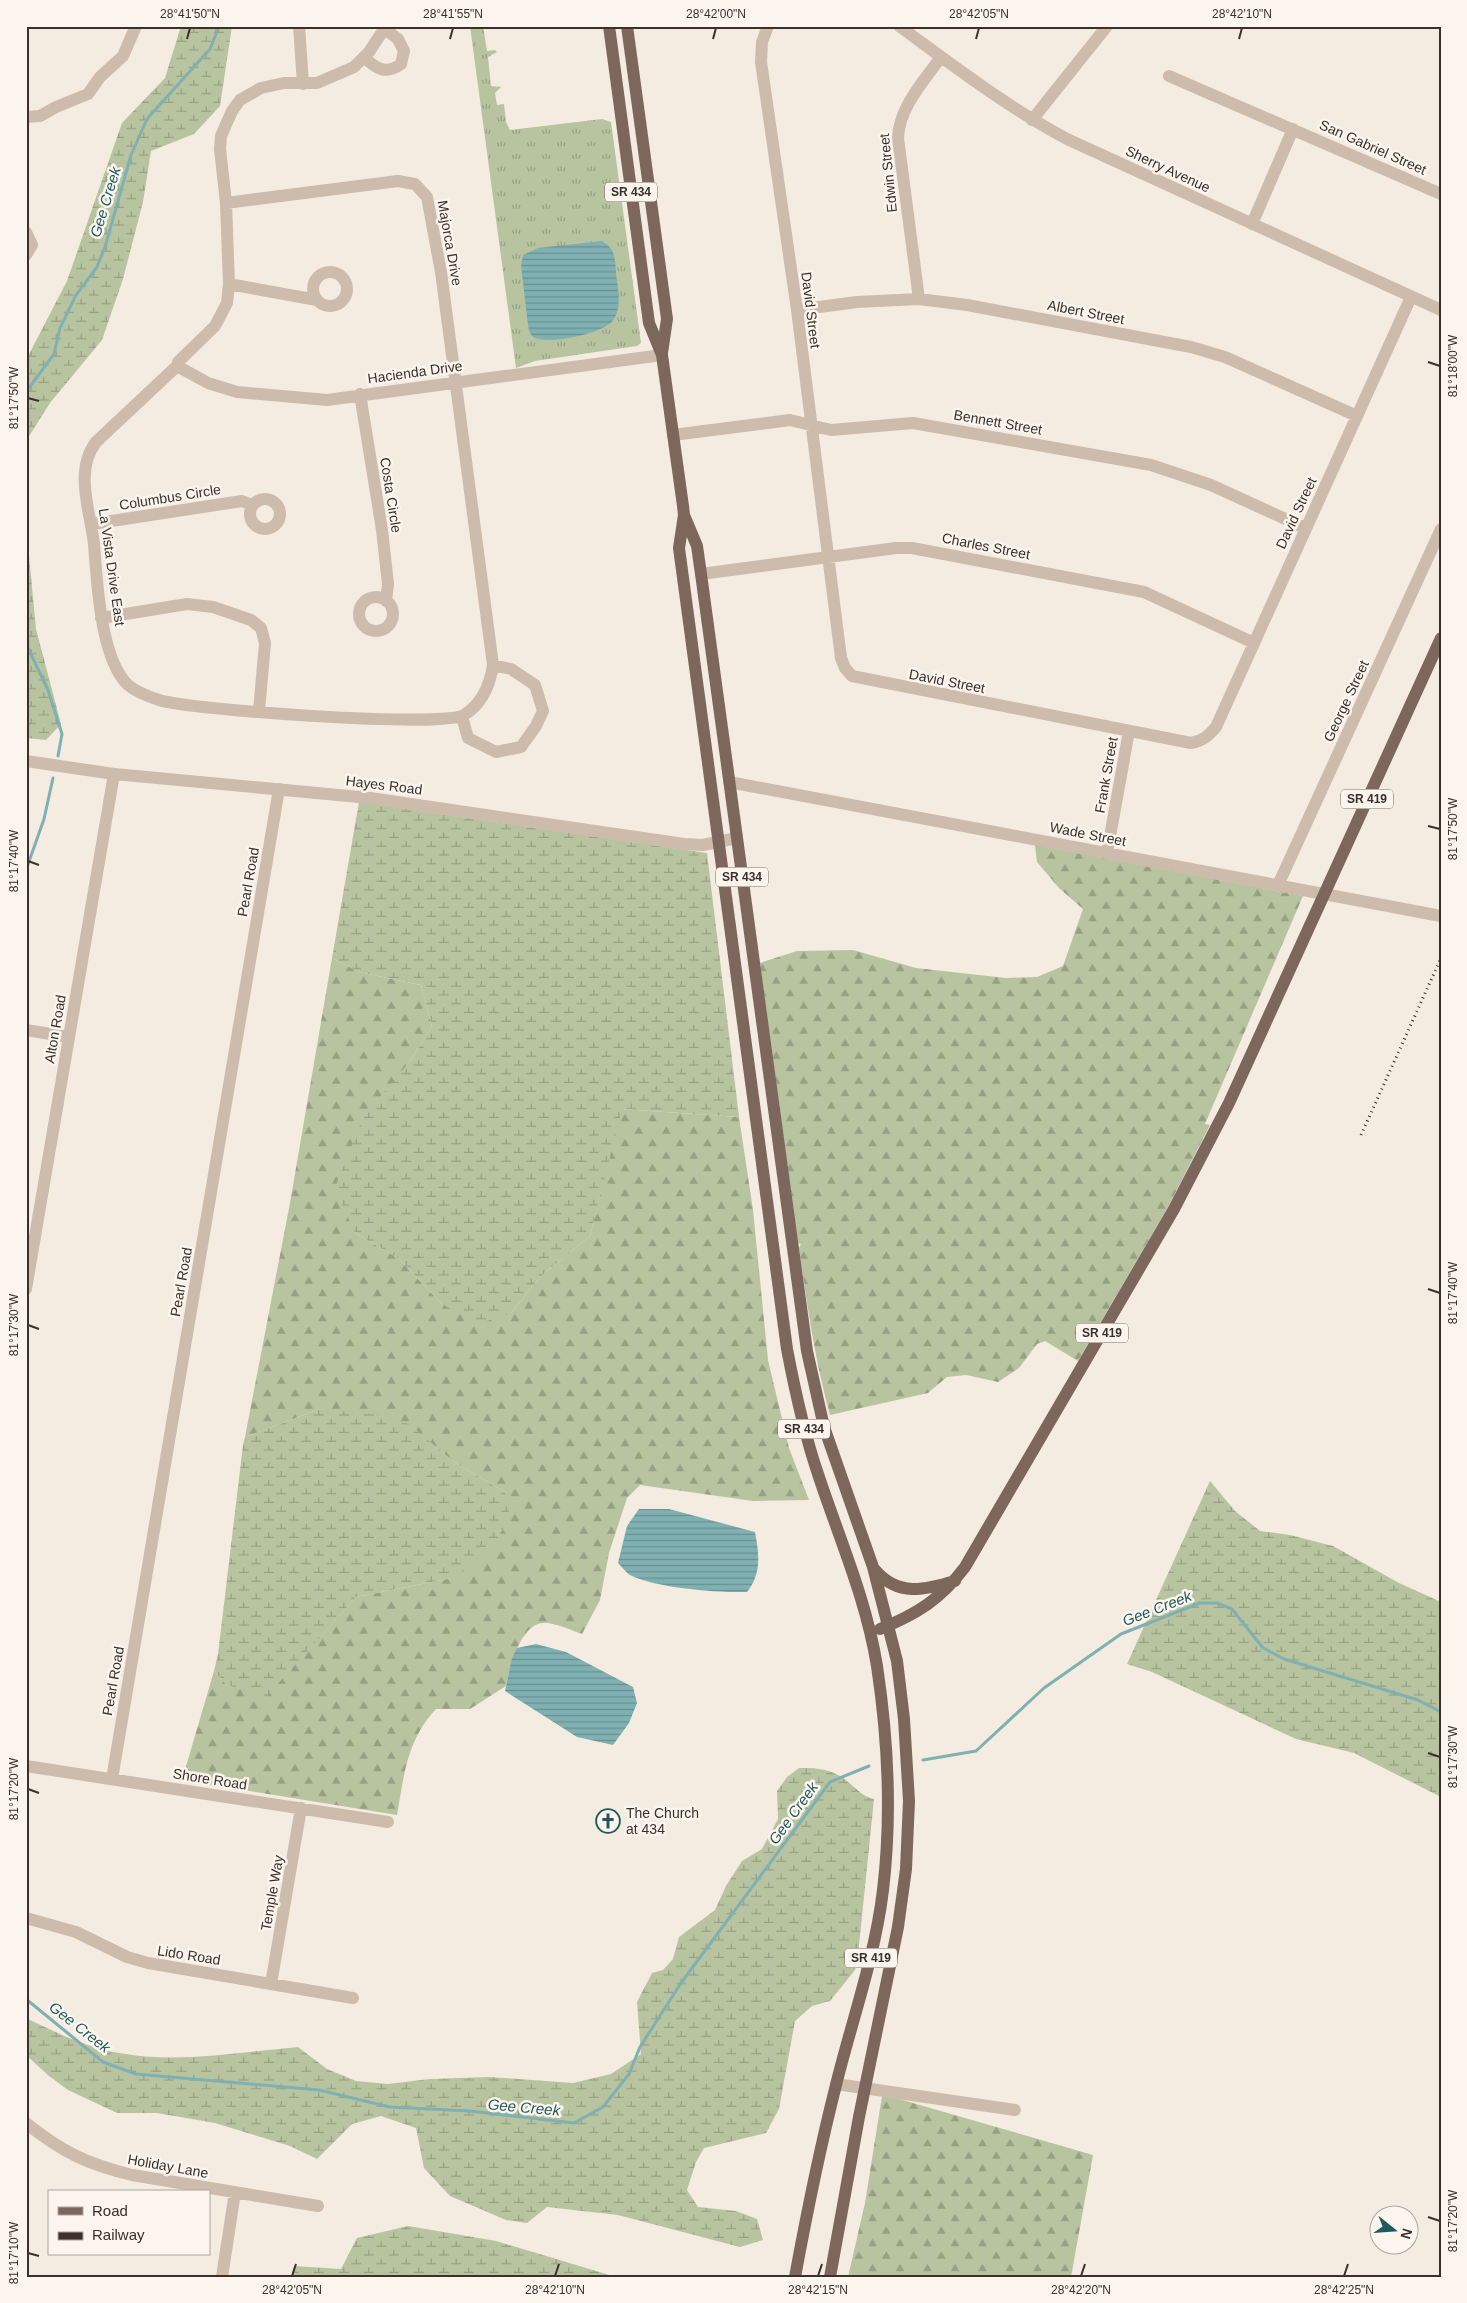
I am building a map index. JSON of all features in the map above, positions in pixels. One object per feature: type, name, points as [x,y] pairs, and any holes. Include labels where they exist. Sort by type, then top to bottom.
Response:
[{"type":"main road","name":"SR 434","points":[[609,26],[649,323],[662,355],[684,515],[697,546],[792,1247],[814,1390],[832,1453],[873,1567],[888,1626]]},
{"type":"main road","name":"SR 434","points":[[627,26],[667,319],[662,355]]},
{"type":"main road","name":"SR 434","points":[[684,515],[679,548],[784,1332],[797,1399],[817,1473],[860,1590],[871,1632]]},
{"type":"main road","name":"SR 419","points":[[795,2277],[836,2084],[873,1947],[886,1864],[888,1801],[886,1754],[880,1692],[871,1632],[888,1626],[930,1605],[955,1581],[1174,1209],[1229,1103],[1441,638]]},
{"type":"main road","points":[[768,1217],[780,1238],[792,1247]]},
{"type":"main road","points":[[873,1567],[891,1584],[914,1591],[927,1590],[955,1581]]},
{"type":"main road","name":"SR 419","points":[[830,2277],[865,2088],[898,1927],[908,1832],[904,1720],[897,1661],[888,1626]]},
{"type":"street","points":[[26,117],[40,116],[56,107],[88,94],[100,78],[123,56],[136,26]]},
{"type":"street","points":[[299,26],[303,84]]},
{"type":"street","name":"David Street","points":[[768,26],[762,42],[761,62],[797,310],[810,425],[841,658],[845,668],[852,676],[1191,742],[1199,742],[1207,737],[1216,727],[1411,297]]},
{"type":"street","points":[[1032,120],[1107,26]]},
{"type":"street","name":"Sherry Avenue","points":[[900,27],[1032,120],[1076,144],[1441,310]]},
{"type":"street","points":[[364,57],[380,70],[390,71],[401,64],[404,51],[398,39],[385,28]]},
{"type":"street","name":"La Vista Drive East","points":[[385,28],[364,57],[354,67],[332,78],[303,84],[284,83],[261,88],[240,100],[232,111],[221,136],[220,148],[226,204],[229,284],[227,303],[215,326],[178,362],[177,366],[103,435],[89,451],[83,478],[92,524],[101,618],[117,668],[129,685],[159,700],[259,711],[391,721],[462,717]]},
{"type":"street","name":"Edwin Street","points":[[919,299],[898,126],[903,111],[941,57]]},
{"type":"street","name":"San Gabriel Street","points":[[1169,76],[1441,194]]},
{"type":"street","points":[[1252,224],[1293,129]]},
{"type":"street","name":"Majorca Drive","points":[[226,204],[376,183],[398,181],[414,184],[427,197],[441,272],[456,382]]},
{"type":"street","points":[[26,232],[32,245],[26,255]]},
{"type":"street","points":[[229,284],[317,300]]},
{"type":"street","name":"Albert Street","points":[[797,310],[857,302],[919,299],[967,305],[1191,347],[1233,361],[1357,416]]},
{"type":"street","name":"Hacienda Drive","points":[[177,366],[208,383],[238,392],[327,400],[360,394],[662,355]]},
{"type":"street","points":[[456,382],[493,665],[491,680],[479,703],[462,717],[468,738],[496,752],[521,747],[536,726],[543,711],[535,685],[511,668],[493,665]]},
{"type":"street","name":"Costa Circle","points":[[360,394],[382,530],[388,584],[386,601]]},
{"type":"street","name":"Bennett Street","points":[[673,435],[790,420],[831,430],[913,423],[1151,465],[1211,485],[1305,528]]},
{"type":"street","name":"Columbus Circle","points":[[92,524],[242,502],[252,505]]},
{"type":"street","name":"George Street","points":[[1278,885],[1441,529]]},
{"type":"street","name":"Charles Street","points":[[701,574],[896,548],[912,548],[1126,588],[1157,597],[1254,643]]},
{"type":"street","points":[[101,618],[187,604],[213,607],[250,620],[261,628],[265,643],[259,711]]},
{"type":"street","name":"Frank Street","points":[[1107,853],[1129,731]]},
{"type":"street","name":"Hayes Road","points":[[26,761],[114,774],[370,798],[684,844],[718,843],[737,838]]},
{"type":"street","name":"Alton Road","points":[[26,1289],[114,774]]},
{"type":"street","name":"Wade Street","points":[[729,782],[1441,916]]},
{"type":"street","name":"Pearl Road","points":[[112,1779],[279,789]]},
{"type":"street","points":[[26,1030],[69,1037]]},
{"type":"street","name":"Shore Road","points":[[26,1766],[388,1822]]},
{"type":"street","name":"Temple Way","points":[[271,1984],[301,1808]]},
{"type":"street","name":"Lido Road","points":[[26,1918],[76,1932],[127,1957],[148,1963],[354,1998]]},
{"type":"street","points":[[836,2084],[1015,2110]]},
{"type":"street","name":"Holiday Lane","points":[[26,2123],[54,2146],[104,2168],[318,2206]]},
{"type":"street","points":[[222,2277],[236,2192]]},
{"type":"green space","points":[[181,26],[232,26],[220,106],[194,134],[151,151],[143,202],[123,279],[102,340],[50,403],[26,441],[26,360],[67,281],[122,123],[165,78]]},
{"type":"green space","points":[[470,26],[483,26],[487,51],[495,50],[497,52],[488,57],[491,86],[501,87],[495,93],[497,105],[504,104],[506,122],[510,130],[602,119],[611,122],[641,343],[637,346],[535,361],[516,368]]},
{"type":"green space","points":[[26,524],[36,629],[61,724],[46,740],[26,738]]},
{"type":"green space","points":[[359,802],[707,853],[739,1117],[622,1109],[590,1236],[540,1277],[511,1313],[478,1324],[442,1304],[398,1258],[355,1233],[335,1188],[363,1118],[409,1062],[432,1027],[421,985],[359,972],[332,958]]},
{"type":"green space","points":[[1035,845],[1303,896],[1205,1124],[1210,1125],[1168,1207],[1078,1361],[1045,1341],[1037,1344],[1019,1368],[998,1382],[966,1375],[947,1377],[928,1393],[830,1415],[816,1353],[805,1290],[799,1248],[801,1244],[798,1243],[760,963],[797,951],[853,950],[916,968],[1006,978],[1037,977],[1063,966],[1083,909],[1059,888],[1037,862]]},
{"type":"green space","points":[[332,958],[359,972],[421,985],[432,1027],[409,1062],[355,1233],[398,1258],[442,1304],[511,1313],[540,1277],[590,1236],[621,1109],[739,1117],[753,1210],[768,1360],[789,1448],[809,1500],[753,1501],[640,1485],[627,1498],[609,1553],[600,1600],[582,1634],[548,1623],[539,1624],[531,1628],[518,1646],[506,1686],[470,1709],[436,1709],[419,1733],[408,1759],[397,1815],[182,1780],[214,1671],[227,1685],[266,1696],[356,1597],[452,1578],[505,1492],[454,1462],[408,1424],[320,1409],[245,1437],[290,1203]]},
{"type":"green space","points":[[320,1409],[381,1415],[409,1424],[454,1462],[505,1492],[510,1517],[490,1551],[452,1578],[356,1597],[266,1697],[227,1685],[214,1671],[218,1654],[243,1445],[245,1437]]},
{"type":"green space","points":[[1210,1481],[1235,1511],[1260,1531],[1290,1535],[1333,1546],[1399,1583],[1441,1602],[1441,1797],[1354,1753],[1296,1739],[1152,1672],[1127,1664]]},
{"type":"green space","points":[[799,1768],[829,1771],[843,1778],[864,1795],[874,1799],[857,1965],[830,2001],[812,2006],[795,2021],[779,2109],[766,2133],[704,2148],[696,2162],[687,2190],[698,2207],[736,2211],[757,2219],[763,2240],[740,2247],[618,2215],[547,2207],[527,2223],[506,2220],[450,2196],[424,2168],[416,2128],[381,2116],[352,2124],[317,2159],[290,2146],[215,2123],[157,2113],[117,2113],[68,2090],[26,2055],[26,2018],[71,2039],[107,2051],[141,2056],[208,2056],[298,2047],[327,2069],[356,2081],[388,2084],[430,2079],[490,2077],[573,2083],[611,2074],[641,2054],[637,2002],[652,1973],[663,1970],[673,1959],[679,1937],[715,1910],[726,1886],[742,1861],[762,1849],[778,1819],[777,1791],[787,1777]]},
{"type":"green space","points":[[882,2096],[899,2099],[1093,2155],[1071,2277],[848,2277],[865,2203]]},
{"type":"green space","points":[[408,2226],[496,2241],[616,2277],[291,2277],[294,2266],[341,2269],[357,2238]]},
{"type":"water","points":[[602,241],[610,247],[615,259],[619,303],[614,319],[600,329],[564,339],[542,340],[533,337],[528,325],[521,266],[523,255],[538,248]]},
{"type":"water","points":[[639,1509],[669,1509],[755,1532],[758,1563],[755,1578],[747,1592],[705,1591],[672,1587],[643,1580],[628,1574],[618,1563],[627,1526]]},
{"type":"water","points":[[536,1644],[566,1652],[633,1687],[637,1703],[629,1723],[613,1745],[577,1737],[505,1691],[512,1658],[517,1648]]},
{"type":"waterway","name":"Gee Creek","points":[[26,392],[54,354],[60,328],[76,295],[97,267],[105,247],[131,155],[147,119],[210,49],[217,26]]},
{"type":"waterway","name":"Gee Creek","points":[[26,644],[48,690],[62,734],[58,756]]},
{"type":"waterway","name":"Gee Creek","points":[[26,870],[44,819],[53,778]]},
{"type":"waterway","name":"Gee Creek","points":[[923,1760],[976,1751],[1044,1688],[1121,1634],[1200,1603],[1217,1603],[1232,1609],[1263,1648],[1284,1659],[1418,1700],[1441,1712]]},
{"type":"waterway","name":"Gee Creek","points":[[26,1999],[103,2062],[136,2074],[319,2090],[390,2107],[470,2111],[574,2123],[603,2107],[629,2074],[640,2047],[681,1983],[830,1782],[869,1766]]},
{"type":"railway","points":[[1361,1135],[1441,958]]},
{"type":"place","name":"The Church at 434","points":[[608,1821]]}]
